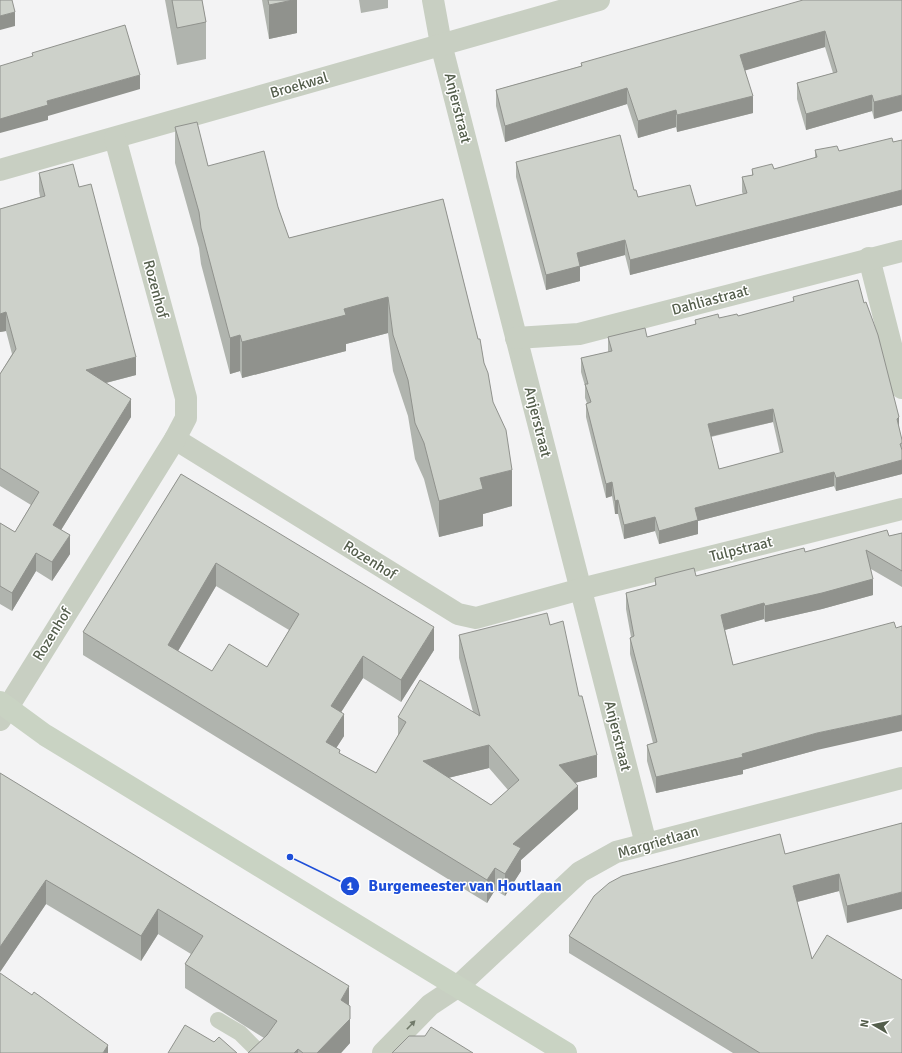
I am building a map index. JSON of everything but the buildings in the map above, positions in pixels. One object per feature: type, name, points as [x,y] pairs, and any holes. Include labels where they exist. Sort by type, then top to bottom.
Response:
[{"type":"street","name":"Anjerstraat","points":[[433,0],[441,44],[646,844]]},
{"type":"street","name":"Broekwal","points":[[0,170],[599,0]]},
{"type":"street","name":"Rozenhof","points":[[3,710],[175,439],[186,418],[186,398],[115,138]]},
{"type":"street","name":"Dahliastraat","points":[[516,338],[579,334],[869,258],[902,251]]},
{"type":"street","points":[[869,258],[902,388]]},
{"type":"street","name":"Rozenhof","points":[[175,439],[458,614],[476,618],[580,590]]},
{"type":"street","name":"Tulpstraat","points":[[580,590],[902,509]]},
{"type":"street","points":[[3,710],[566,1053]]},
{"type":"street","name":"Margrietlaan","points":[[383,1053],[430,1005],[457,987],[580,872],[616,852],[902,778]]},
{"type":"lane","points":[[218,1020],[240,1033],[260,1053]]},
{"type":"place","name":"Burgemeester van Houtlaan","points":[[290,857]]}]
